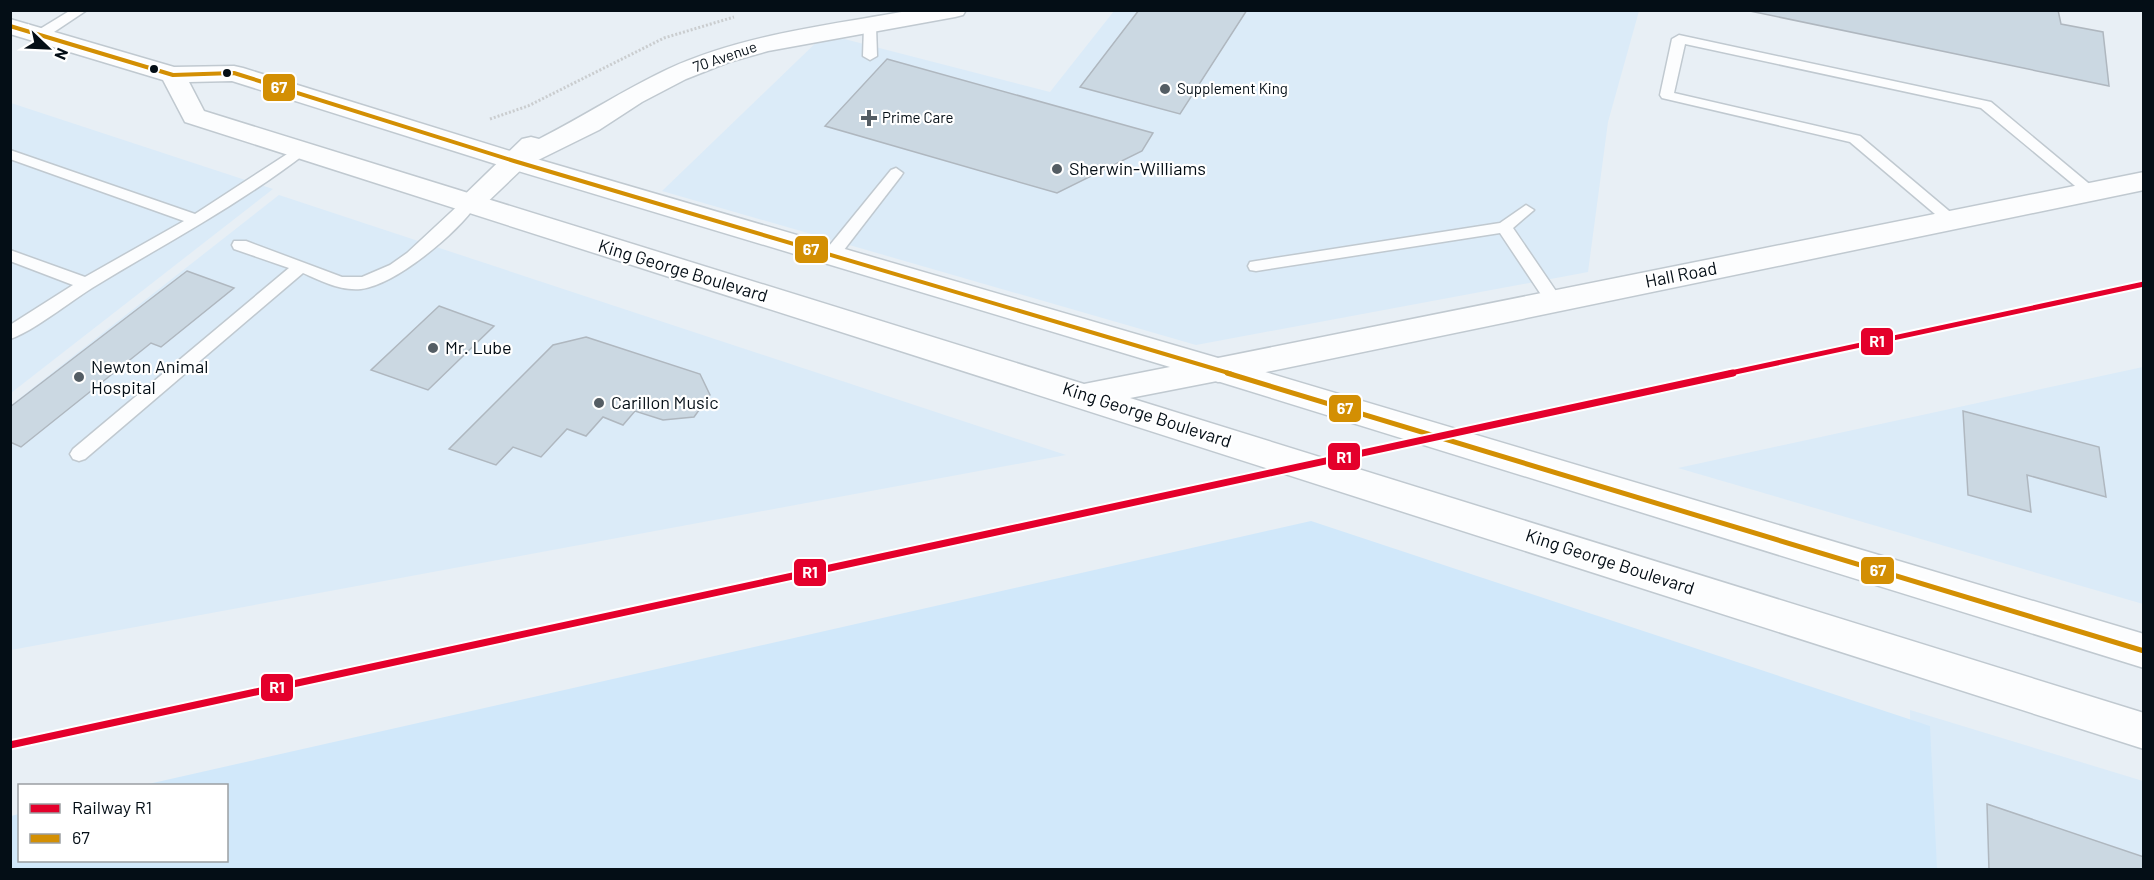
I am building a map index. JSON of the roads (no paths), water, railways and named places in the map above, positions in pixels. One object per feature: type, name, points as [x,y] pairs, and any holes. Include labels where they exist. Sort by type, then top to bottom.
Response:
[{"type":"main road","name":"70 Avenue","points":[[469,204],[514,160],[590,124],[633,97],[677,74],[720,57],[866,18],[956,10]]},
{"type":"main road","points":[[20,31],[173,75],[234,74],[2144,651]]},
{"type":"main road","name":"King George Boulevard","points":[[173,75],[194,116],[2144,731]]},
{"type":"main road","name":"Hall Road","points":[[1084,395],[1218,370],[2144,181]]},
{"type":"lane","points":[[20,31],[81,10]]},
{"type":"lane","points":[[866,18],[870,56]]},
{"type":"lane","points":[[1953,221],[1855,139],[1667,94],[1679,39],[1986,105],[2091,192]]},
{"type":"lane","points":[[10,333],[86,284],[197,220],[301,150]]},
{"type":"lane","points":[[10,154],[197,220]]},
{"type":"lane","points":[[831,255],[896,173]]},
{"type":"lane","points":[[240,244],[346,283],[378,279],[407,262],[469,204]]},
{"type":"lane","points":[[1256,266],[1504,227],[1526,210]]},
{"type":"lane","points":[[1504,227],[1554,301]]},
{"type":"lane","points":[[10,255],[86,284]]},
{"type":"lane","points":[[79,454],[302,266]]},
{"type":"rail line","name":"R1","points":[[10,745],[2144,284]]},
{"type":"place","name":"Supplement King","points":[[1165,89]]},
{"type":"place","name":"Prime Care","points":[[869,118]]},
{"type":"place","name":"Sherwin-Williams","points":[[1057,169]]},
{"type":"place","name":"Mr. Lube","points":[[433,348]]},
{"type":"place","name":"Newton Animal Hospital","points":[[79,377]]},
{"type":"place","name":"Carillon Music","points":[[599,403]]}]
